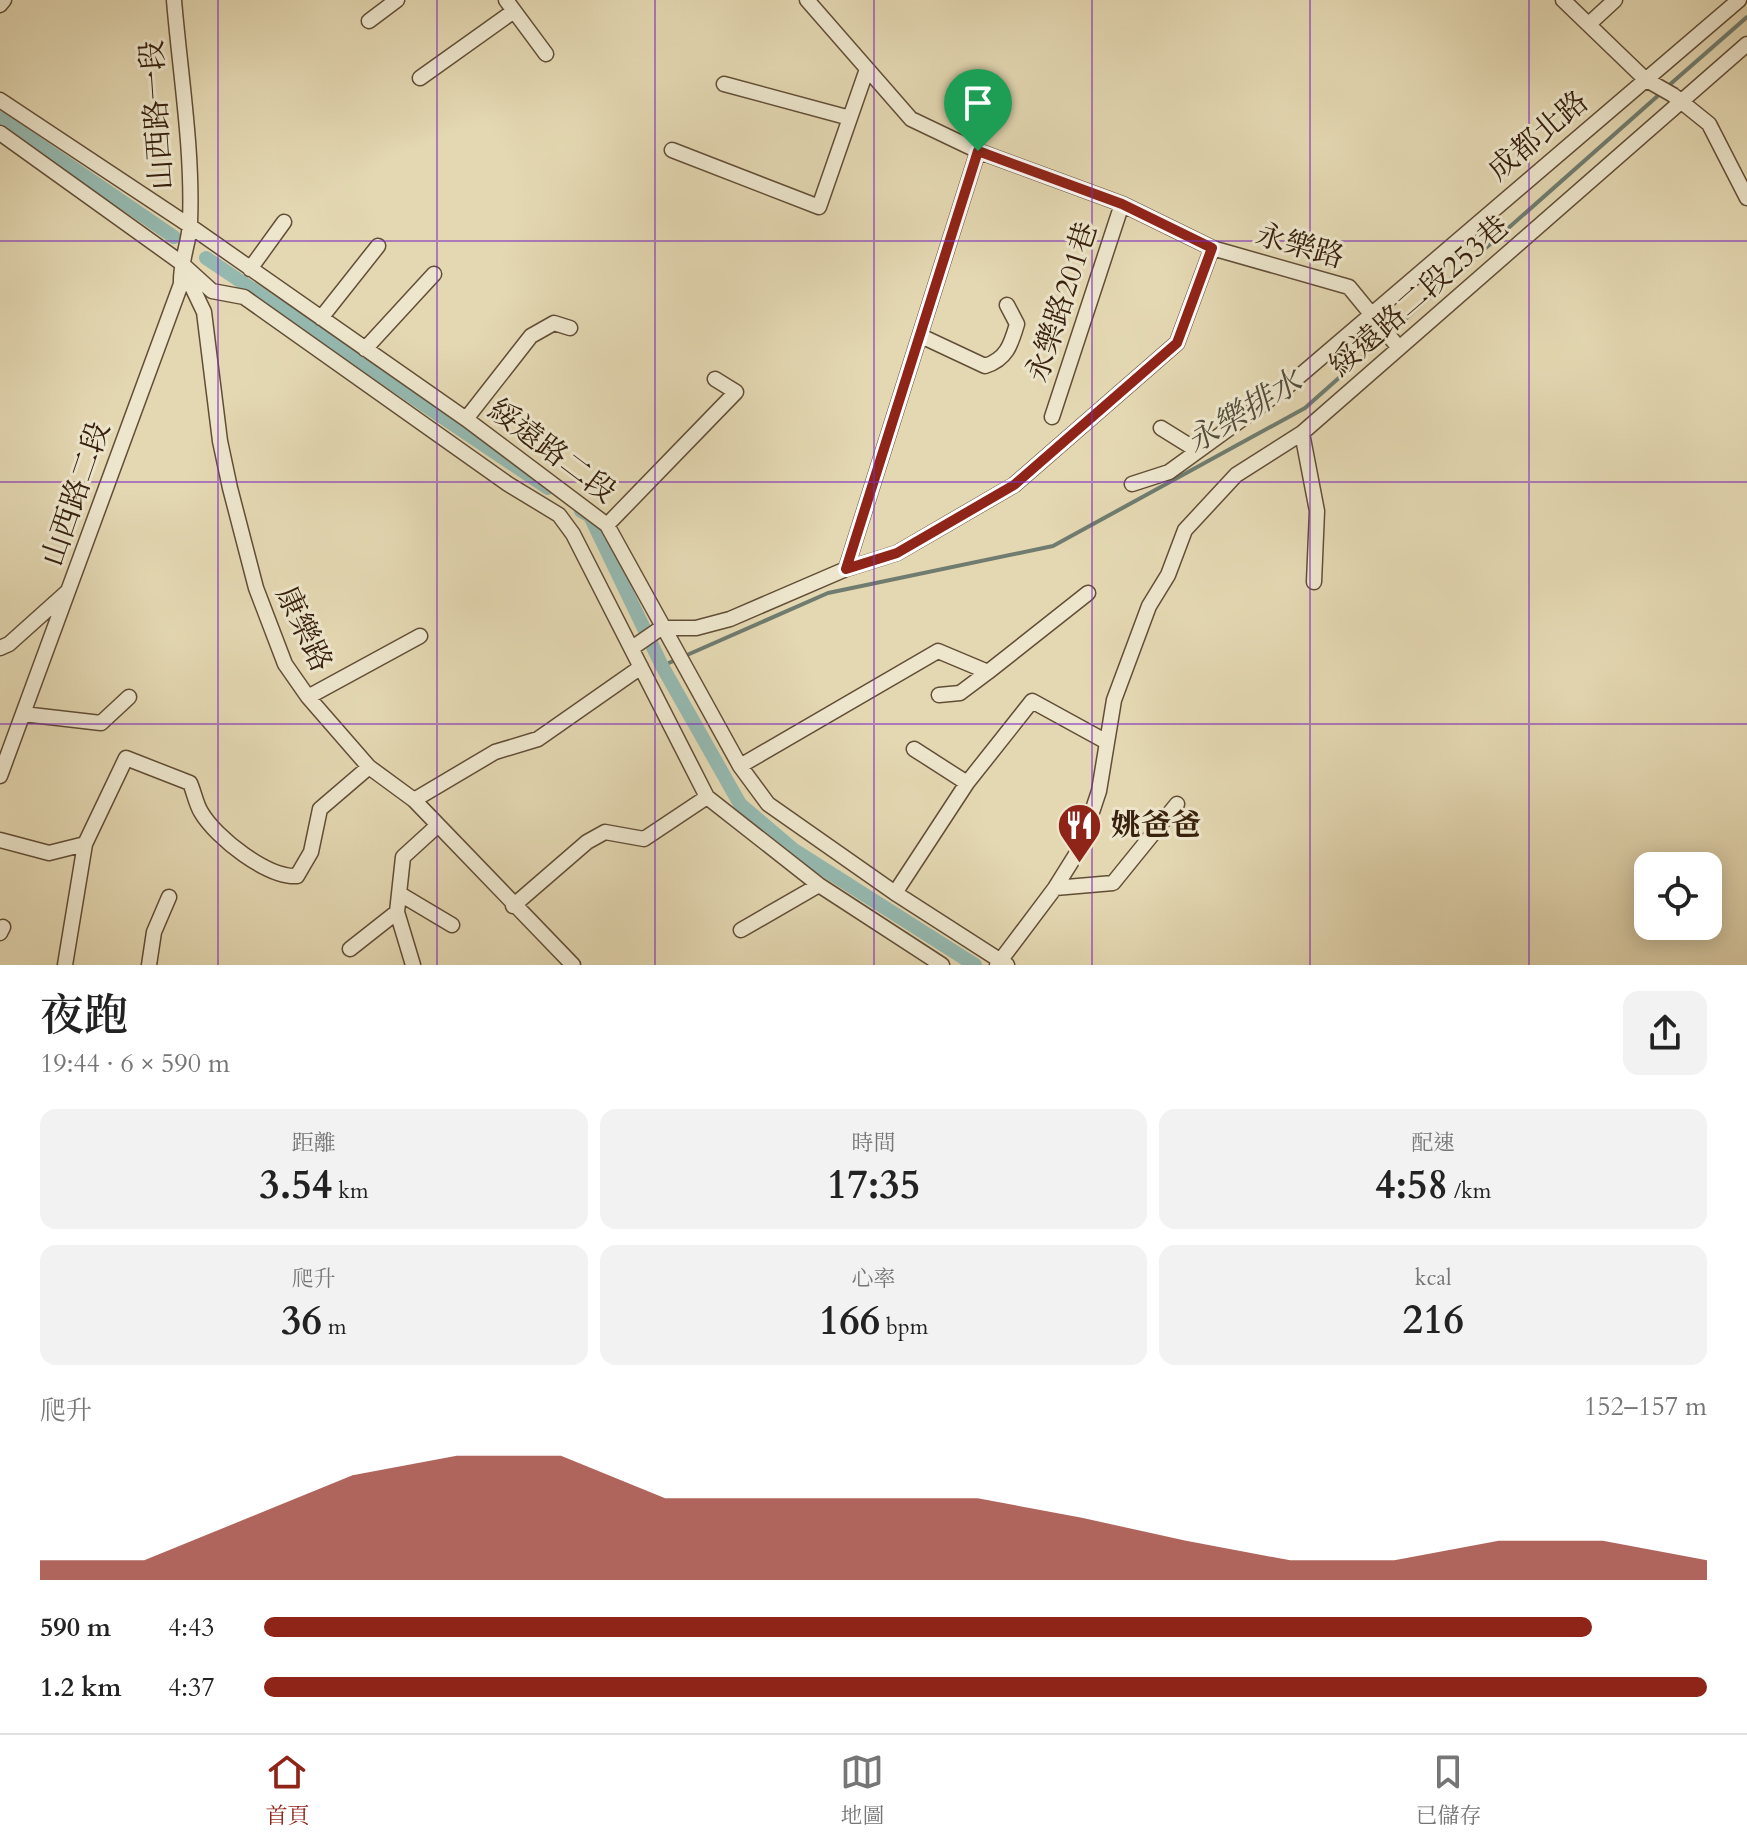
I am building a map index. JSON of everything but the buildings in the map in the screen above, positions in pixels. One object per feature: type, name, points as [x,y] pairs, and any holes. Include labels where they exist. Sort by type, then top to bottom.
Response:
[{"type":"street","points":[[0,5],[4,0]]},
{"type":"street","name":"山西路一段","points":[[174,0],[189,173],[190,226]]},
{"type":"street","points":[[369,21],[397,0]]},
{"type":"street","name":"永樂路","points":[[807,0],[911,119],[978,151],[1122,204],[1212,248],[1349,287],[1395,342]]},
{"type":"street","points":[[1563,0],[1650,82],[1677,98],[1714,132],[1747,198]]},
{"type":"street","points":[[1589,24],[1615,0]]},
{"type":"street","name":"成都北路","points":[[1132,484],[1169,472],[1377,318],[1650,82],[1739,0]]},
{"type":"street","points":[[420,78],[510,6],[546,54]]},
{"type":"street","points":[[1677,98],[1747,44]]},
{"type":"street","points":[[672,150],[819,207],[867,69]]},
{"type":"street","points":[[724,84],[850,118]]},
{"type":"street","name":"綏遠路二段253巷","points":[[1001,963],[1055,888],[1085,834],[1099,791],[1114,700],[1149,606],[1168,575],[1185,530],[1236,475],[1302,433],[1395,342],[1677,98]]},
{"type":"street","name":"綏遠路二段","points":[[0,100],[190,226],[466,419],[607,525],[740,766],[768,804],[1001,963]]},
{"type":"street","name":"綏遠路二段","points":[[0,133],[180,262],[212,291],[244,297],[508,484],[559,515],[573,534],[707,797],[819,885],[942,965]]},
{"type":"street","points":[[846,569],[978,151]]},
{"type":"street","name":"永樂路201巷","points":[[1052,417],[1122,204]]},
{"type":"street","points":[[250,269],[284,222]]},
{"type":"street","name":"山西路二段","points":[[0,776],[181,284],[180,262],[190,226]]},
{"type":"street","points":[[321,318],[378,246]]},
{"type":"street","points":[[632,648],[664,633],[730,619],[846,569],[897,553],[1014,485],[1177,343],[1212,248]]},
{"type":"street","name":"康樂路","points":[[180,262],[204,312],[220,441],[256,588],[285,664],[308,697],[369,767],[414,800],[573,965]]},
{"type":"street","points":[[365,349],[434,274]]},
{"type":"street","points":[[921,336],[985,366],[998,362],[1009,348],[1017,324],[1007,305]]},
{"type":"street","points":[[466,419],[531,336],[554,323],[570,328]]},
{"type":"street","points":[[607,525],[736,392],[715,379]]},
{"type":"street","points":[[1161,428],[1198,451]]},
{"type":"street","points":[[1302,433],[1317,511],[1314,582]]},
{"type":"street","points":[[0,648],[9,644],[71,588]]},
{"type":"street","points":[[939,695],[960,693],[1088,593]]},
{"type":"street","points":[[308,697],[420,636]]},
{"type":"street","points":[[740,766],[938,651],[988,672]]},
{"type":"street","points":[[414,800],[495,752],[538,739],[641,667]]},
{"type":"street","points":[[23,714],[101,723],[129,697]]},
{"type":"street","points":[[895,893],[967,783],[1032,701],[1105,741]]},
{"type":"street","points":[[914,749],[967,783]]},
{"type":"street","points":[[65,965],[85,844],[126,758],[190,783],[200,812],[219,835],[283,877],[297,876],[311,852],[320,809],[369,767]]},
{"type":"street","points":[[513,906],[596,837],[605,832],[644,839],[707,797]]},
{"type":"street","points":[[1055,888],[1113,883],[1177,804]]},
{"type":"street","points":[[413,965],[397,912],[403,857],[437,826]]},
{"type":"street","points":[[0,840],[49,853],[85,844]]},
{"type":"street","points":[[741,930],[819,885]]},
{"type":"street","points":[[400,894],[452,925]]},
{"type":"street","points":[[149,965],[154,932],[169,897]]},
{"type":"street","points":[[350,949],[397,912]]},
{"type":"waterway","name":"永樂排水","points":[[1667,87],[1747,17]]},
{"type":"waterway","name":"永樂排水","points":[[1392,331],[1661,93]]},
{"type":"waterway","points":[[0,118],[174,237]]},
{"type":"waterway","points":[[206,258],[548,488]]},
{"type":"waterway","name":"永樂排水","points":[[662,666],[828,593],[1053,546],[1305,408],[1385,337]]},
{"type":"waterway","points":[[581,511],[590,516],[662,666],[740,804],[794,850],[975,965]]},
{"type":"place","name":"姚爸爸","points":[[1080,864]]},
{"type":"route","points":[[978,151],[1122,204],[1212,248],[1177,343],[1014,485],[897,553],[846,569],[921,336],[978,151]]}]
